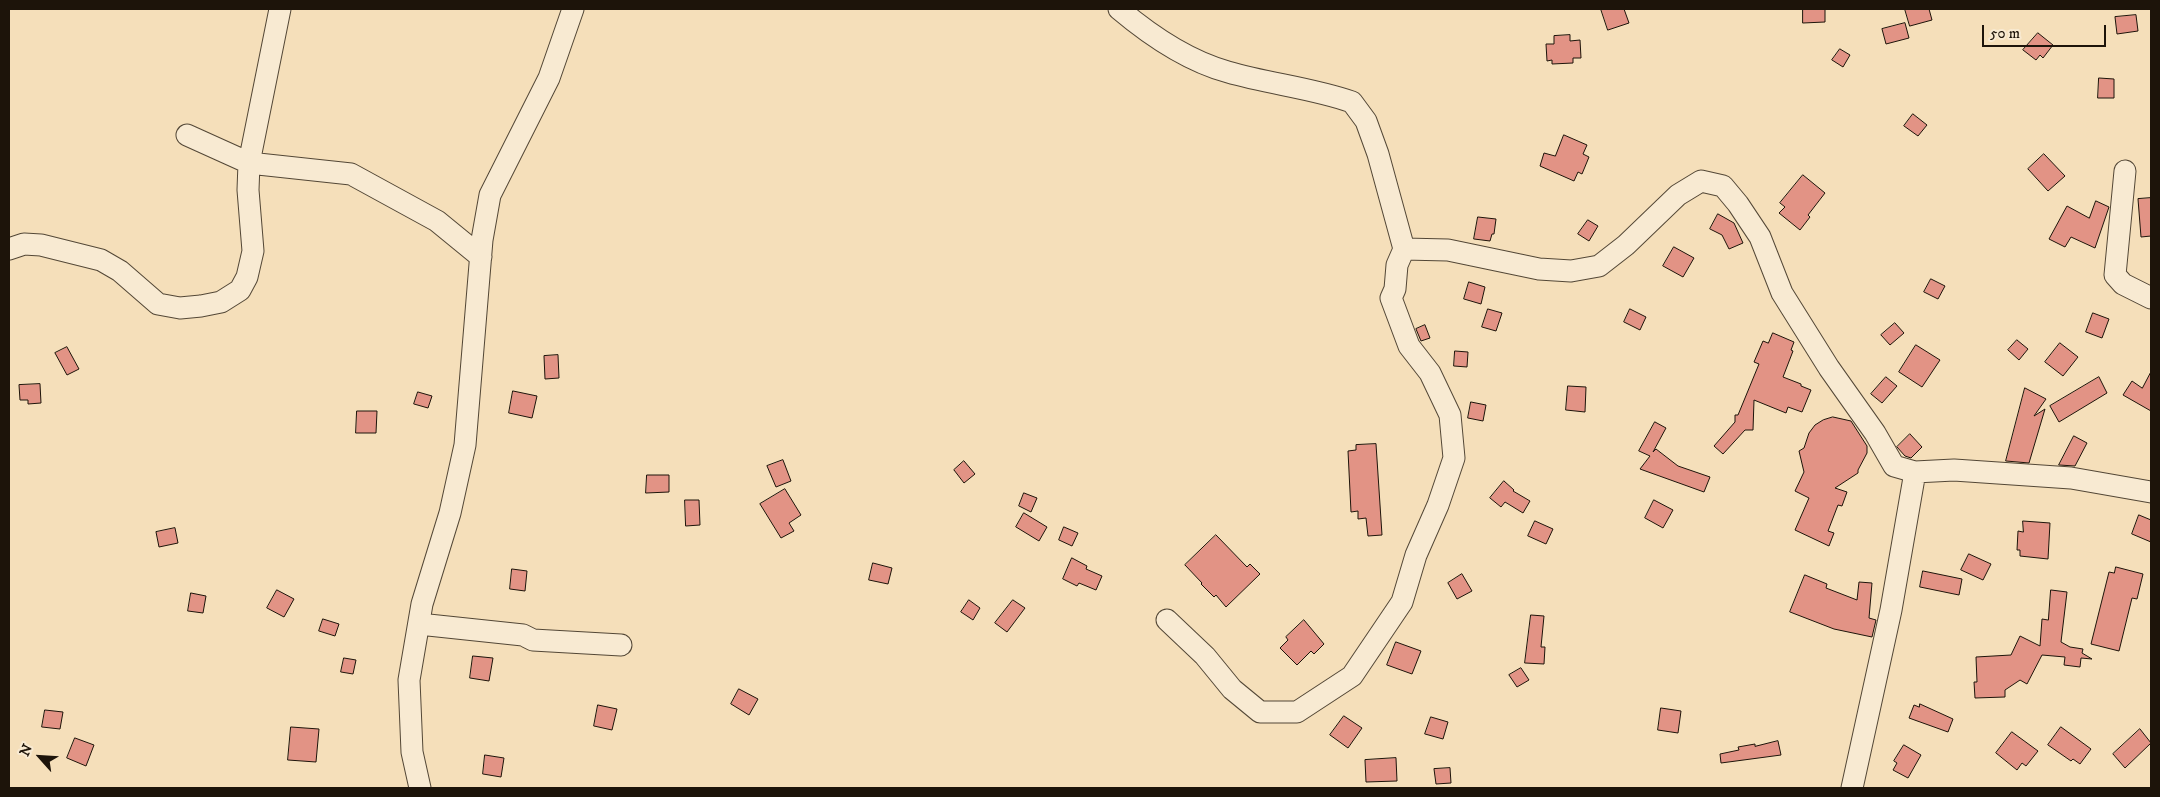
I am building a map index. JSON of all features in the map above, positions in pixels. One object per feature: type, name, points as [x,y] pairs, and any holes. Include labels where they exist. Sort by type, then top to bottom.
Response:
[{"type":"street","points":[[9,248],[24,244],[41,245],[101,260],[120,271],[158,304],[180,308],[222,302],[240,290],[247,277],[253,251],[248,190],[249,163],[280,9]]},
{"type":"street","points":[[420,788],[412,752],[409,680],[422,604],[450,513],[465,445],[481,257],[490,195],[549,78],[573,9]]},
{"type":"street","points":[[1119,9],[1134,22],[1182,54],[1227,72],[1352,102],[1366,121],[1378,154],[1404,249],[1397,265],[1395,289],[1391,298],[1409,346],[1430,373],[1450,414],[1454,458],[1438,505],[1416,555],[1402,602],[1352,676],[1297,712],[1260,712],[1232,689],[1205,656],[1167,620]]},
{"type":"street","points":[[187,135],[249,163],[351,174],[437,220],[481,257]]},
{"type":"street","points":[[2125,171],[2115,275],[2122,284],[2151,298]]},
{"type":"street","points":[[1404,249],[1448,250],[1539,269],[1571,271],[1598,266],[1626,245],[1678,195],[1701,181],[1723,186],[1738,204],[1760,237],[1782,293],[1828,368],[1875,433],[1894,466],[1915,472],[1954,470],[2071,478],[2151,492]]},
{"type":"street","points":[[1852,788],[1891,610],[1915,472]]},
{"type":"street","points":[[419,624],[523,635],[533,640],[621,645]]},
{"type":"building","points":[[1601,9],[1624,9],[1629,23],[1608,30]]},
{"type":"building","points":[[1803,9],[1825,9],[1825,22],[1803,23]]},
{"type":"building","points":[[1905,9],[1929,9],[1932,20],[1910,26]]},
{"type":"building","points":[[2136,15],[2138,31],[2117,34],[2115,17]]},
{"type":"building","points":[[1905,23],[1909,38],[1886,44],[1882,29]]},
{"type":"building","points":[[2038,33],[2053,45],[2043,58],[2040,55],[2036,60],[2023,50]]},
{"type":"building","points":[[1570,35],[1570,41],[1580,40],[1581,58],[1573,58],[1573,63],[1552,64],[1552,60],[1547,61],[1546,44],[1554,44],[1554,36]]},
{"type":"building","points":[[1840,49],[1850,55],[1843,67],[1832,60]]},
{"type":"building","points":[[2099,78],[2114,79],[2114,98],[2098,98]]},
{"type":"building","points":[[1913,114],[1927,125],[1918,136],[1904,126]]},
{"type":"building","points":[[1564,135],[1587,145],[1583,154],[1589,157],[1582,174],[1578,172],[1574,181],[1540,166],[1544,153],[1555,156]]},
{"type":"building","points":[[2044,154],[2065,176],[2048,191],[2028,169]]},
{"type":"building","points":[[1803,175],[1825,193],[1808,215],[1810,217],[1800,230],[1779,213],[1785,207],[1780,203]]},
{"type":"building","points":[[2151,198],[2151,236],[2141,237],[2138,199]]},
{"type":"building","points":[[2096,201],[2109,207],[2095,248],[2071,237],[2065,247],[2049,239],[2067,206],[2089,218]]},
{"type":"building","points":[[1718,214],[1734,223],[1743,243],[1729,249],[1722,235],[1710,229]]},
{"type":"building","points":[[1478,217],[1496,219],[1494,234],[1492,234],[1490,241],[1474,239]]},
{"type":"building","points":[[1588,220],[1598,226],[1589,241],[1578,234]]},
{"type":"building","points":[[1674,247],[1694,258],[1683,277],[1663,266]]},
{"type":"building","points":[[1931,279],[1945,286],[1938,299],[1924,292]]},
{"type":"building","points":[[1469,282],[1485,287],[1481,304],[1464,299]]},
{"type":"building","points":[[1488,309],[1502,313],[1496,331],[1482,327]]},
{"type":"building","points":[[1630,309],[1646,317],[1640,330],[1624,322]]},
{"type":"building","points":[[2093,313],[2109,319],[2102,338],[2086,332]]},
{"type":"building","points":[[1895,323],[1904,333],[1890,345],[1881,335]]},
{"type":"building","points":[[1425,325],[1430,338],[1421,341],[1416,329]]},
{"type":"building","points":[[1773,333],[1794,342],[1791,350],[1793,351],[1783,377],[1811,390],[1802,412],[1788,407],[1786,413],[1754,400],[1753,430],[1745,430],[1723,454],[1714,446],[1735,422],[1735,415],[1738,415],[1759,364],[1754,362],[1763,341],[1768,343]]},
{"type":"building","points":[[2017,340],[2028,349],[2019,360],[2008,350]]},
{"type":"building","points":[[2060,343],[2078,357],[2063,376],[2045,362]]},
{"type":"building","points":[[1916,345],[1940,360],[1922,387],[1899,372]]},
{"type":"building","points":[[67,347],[79,369],[67,375],[55,353]]},
{"type":"building","points":[[1455,351],[1468,352],[1467,367],[1454,366]]},
{"type":"building","points":[[558,355],[559,378],[545,379],[544,356]]},
{"type":"building","points":[[2151,372],[2151,411],[2123,395],[2132,381],[2142,388]]},
{"type":"building","points":[[1886,377],[1897,386],[1882,403],[1871,394]]},
{"type":"building","points":[[2099,377],[2107,393],[2059,422],[2050,406]]},
{"type":"building","points":[[40,384],[41,403],[28,404],[28,400],[20,400],[19,385]]},
{"type":"building","points":[[1568,386],[1586,387],[1585,412],[1566,410]]},
{"type":"building","points":[[2025,388],[2046,399],[2034,416],[2045,409],[2029,463],[2006,461]]},
{"type":"building","points":[[513,391],[537,396],[532,418],[509,413]]},
{"type":"building","points":[[418,392],[432,396],[428,408],[414,404]]},
{"type":"building","points":[[1471,402],[1486,405],[1483,421],[1468,418]]},
{"type":"building","points":[[357,411],[377,411],[376,433],[356,433]]},
{"type":"building","points":[[1833,417],[1851,421],[1867,446],[1867,453],[1858,473],[1835,488],[1847,492],[1842,506],[1838,505],[1828,531],[1834,533],[1829,546],[1795,530],[1809,498],[1795,491],[1804,472],[1799,451],[1804,448],[1809,433],[1815,425]]},
{"type":"building","points":[[1655,422],[1666,428],[1653,452],[1656,449],[1678,466],[1710,477],[1704,492],[1640,469],[1650,456],[1639,451]]},
{"type":"building","points":[[1910,434],[1922,447],[1911,458],[1905,456],[1897,447]]},
{"type":"building","points":[[2074,436],[2087,443],[2075,466],[2059,465]]},
{"type":"building","points":[[1376,444],[1382,535],[1368,536],[1366,518],[1358,519],[1358,511],[1351,512],[1348,451],[1356,450],[1356,445]]},
{"type":"building","points":[[783,460],[791,481],[776,487],[767,466]]},
{"type":"building","points":[[964,461],[975,474],[964,483],[954,470]]},
{"type":"building","points":[[647,475],[669,475],[669,492],[646,493]]},
{"type":"building","points":[[1504,481],[1513,491],[1530,501],[1523,513],[1505,502],[1501,507],[1490,498]]},
{"type":"building","points":[[785,489],[801,515],[789,523],[794,531],[781,538],[760,504]]},
{"type":"building","points":[[1024,493],[1037,498],[1031,512],[1019,506]]},
{"type":"building","points":[[685,500],[699,500],[700,525],[686,526]]},
{"type":"building","points":[[1654,500],[1673,510],[1663,528],[1645,518]]},
{"type":"building","points":[[1024,513],[1047,527],[1039,541],[1016,527]]},
{"type":"building","points":[[2139,515],[2151,520],[2151,542],[2132,534]]},
{"type":"building","points":[[1535,521],[1553,529],[1546,544],[1528,536]]},
{"type":"building","points":[[2023,521],[2050,523],[2048,559],[2020,556],[2020,550],[2017,550],[2018,531],[2023,532]]},
{"type":"building","points":[[1064,527],[1078,533],[1072,546],[1059,540]]},
{"type":"building","points":[[175,528],[178,543],[159,547],[156,532]]},
{"type":"building","points":[[1216,535],[1247,567],[1250,564],[1260,574],[1226,607],[1216,595],[1214,597],[1201,584],[1185,565]]},
{"type":"building","points":[[1969,554],[1991,564],[1983,580],[1961,570]]},
{"type":"building","points":[[1072,558],[1087,566],[1086,569],[1102,576],[1096,590],[1079,583],[1077,586],[1063,579]]},
{"type":"building","points":[[873,563],[892,568],[888,584],[869,580]]},
{"type":"building","points":[[2116,567],[2143,574],[2137,599],[2132,598],[2119,651],[2091,644],[2109,572],[2114,573]]},
{"type":"building","points":[[512,569],[527,571],[525,591],[510,589]]},
{"type":"building","points":[[1923,571],[1962,579],[1959,595],[1920,587]]},
{"type":"building","points":[[1462,574],[1472,591],[1457,599],[1448,583]]},
{"type":"building","points":[[1805,575],[1827,584],[1826,588],[1857,600],[1859,582],[1872,583],[1869,618],[1876,620],[1872,637],[1834,629],[1790,612]]},
{"type":"building","points":[[277,590],[294,599],[284,617],[267,608]]},
{"type":"building","points":[[2051,590],[2067,592],[2061,642],[2070,647],[2083,649],[2082,653],[2092,659],[2081,658],[2080,667],[2064,665],[2065,657],[2042,655],[2027,684],[2020,680],[2005,690],[2005,697],[1975,698],[1974,682],[1977,682],[1976,657],[2011,655],[2020,636],[2040,646],[2042,619],[2048,620]]},
{"type":"building","points":[[191,593],[206,596],[203,613],[188,611]]},
{"type":"building","points":[[969,600],[980,608],[973,620],[961,612]]},
{"type":"building","points":[[1013,600],[1025,608],[1007,632],[995,623]]},
{"type":"building","points":[[1531,615],[1544,616],[1541,647],[1545,647],[1544,664],[1525,663]]},
{"type":"building","points":[[323,619],[339,624],[335,636],[319,631]]},
{"type":"building","points":[[1304,620],[1324,644],[1314,654],[1311,651],[1297,665],[1280,648],[1288,640],[1286,637]]},
{"type":"building","points":[[1396,642],[1421,651],[1412,674],[1387,665]]},
{"type":"building","points":[[473,656],[493,658],[489,681],[470,678]]},
{"type":"building","points":[[344,658],[356,660],[353,674],[341,672]]},
{"type":"building","points":[[1521,668],[1529,680],[1517,687],[1509,675]]},
{"type":"building","points":[[739,689],[758,699],[749,715],[731,704]]},
{"type":"building","points":[[1920,704],[1953,719],[1948,732],[1909,718],[1914,705],[1919,707]]},
{"type":"building","points":[[598,705],[617,709],[612,730],[594,726]]},
{"type":"building","points":[[1661,708],[1681,711],[1678,733],[1658,730]]},
{"type":"building","points":[[45,710],[63,712],[60,729],[42,727]]},
{"type":"building","points":[[1344,716],[1362,728],[1348,748],[1330,735]]},
{"type":"building","points":[[1431,717],[1448,722],[1443,739],[1425,734]]},
{"type":"building","points":[[291,727],[319,729],[316,762],[288,760]]},
{"type":"building","points":[[2061,727],[2091,749],[2080,764],[2073,759],[2071,761],[2048,745]]},
{"type":"building","points":[[2140,729],[2151,743],[2125,768],[2113,754]]},
{"type":"building","points":[[2012,732],[2038,751],[2026,766],[2022,763],[2017,770],[1996,753]]},
{"type":"building","points":[[75,738],[94,745],[86,766],[67,758]]},
{"type":"building","points":[[1778,741],[1781,755],[1721,763],[1720,754],[1739,750],[1738,747],[1755,744],[1755,746]]},
{"type":"building","points":[[1904,745],[1921,755],[1908,778],[1893,770],[1897,763],[1894,761]]},
{"type":"building","points":[[485,755],[504,758],[501,777],[483,774]]},
{"type":"building","points":[[1396,758],[1397,781],[1366,782],[1365,760]]},
{"type":"building","points":[[1450,768],[1451,783],[1436,784],[1434,769]]}]
